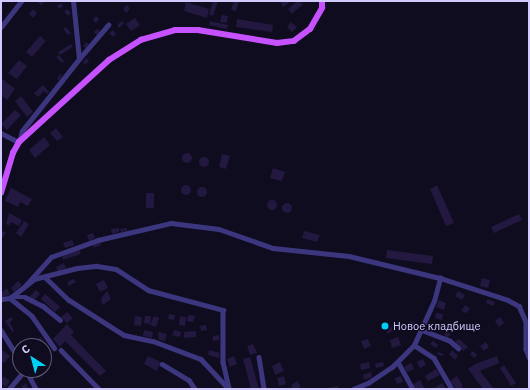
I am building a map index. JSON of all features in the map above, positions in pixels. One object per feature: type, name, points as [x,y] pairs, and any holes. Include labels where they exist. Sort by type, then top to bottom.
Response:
[{"type":"main road","points":[[1,181],[19,142],[109,60],[141,40],[174,30],[198,30],[277,43],[294,41],[310,29],[322,8],[322,1]]},
{"type":"main road","points":[[1,193],[13,153]]},
{"type":"street","points":[[1,27],[21,1]]},
{"type":"street","points":[[73,1],[79,59]]},
{"type":"street","points":[[1,133],[19,142],[22,131],[108,25]]},
{"type":"street","points":[[25,286],[51,257],[98,240],[171,223],[219,228],[273,248],[349,256],[440,278],[457,285],[508,300],[519,306],[526,322],[526,349],[529,358]]},
{"type":"street","points":[[10,297],[34,279],[77,268],[116,269],[148,290],[222,310],[222,362],[228,388]]},
{"type":"street","points":[[45,277],[70,300],[124,335],[154,341],[201,359],[228,388]]},
{"type":"street","points":[[353,389],[368,383],[398,362],[414,345],[422,330],[440,278]]},
{"type":"street","points":[[10,297],[32,316],[54,348]]},
{"type":"street","points":[[1,299],[10,297],[26,298],[37,303],[60,320]]},
{"type":"street","points":[[1,330],[12,347]]},
{"type":"street","points":[[422,330],[450,341],[458,348]]},
{"type":"street","points":[[414,345],[434,358],[452,389]]},
{"type":"street","points":[[61,350],[99,389]]},
{"type":"street","points":[[260,357],[264,389]]},
{"type":"street","points":[[398,362],[413,389]]},
{"type":"street","points":[[162,364],[188,380],[195,389]]},
{"type":"street","points":[[9,389],[19,378]]},
{"type":"street","points":[[30,378],[36,389]]},
{"type":"building","points":[[36,1],[45,1],[41,5]]},
{"type":"building","points":[[213,1],[218,1],[213,16],[209,14]]},
{"type":"building","points":[[234,1],[239,1],[236,11],[231,10]]},
{"type":"building","points":[[280,1],[287,1],[289,3],[283,7]]},
{"type":"building","points":[[297,1],[303,4],[292,14],[288,9]]},
{"type":"building","points":[[186,2],[209,9],[207,18],[184,11]]},
{"type":"building","points":[[61,3],[63,6],[59,9],[57,6]]},
{"type":"building","points":[[126,5],[130,8],[127,13],[123,10]]},
{"type":"building","points":[[33,9],[37,13],[33,18],[29,14]]},
{"type":"building","points":[[67,9],[71,13],[68,16],[64,12]]},
{"type":"building","points":[[222,15],[228,16],[227,23],[220,22]]},
{"type":"building","points":[[96,16],[99,19],[96,23],[93,20]]},
{"type":"building","points":[[135,18],[140,25],[131,31],[126,24]]},
{"type":"building","points":[[237,19],[273,25],[272,32],[236,27]]},
{"type":"building","points":[[122,21],[124,23],[119,28],[117,25]]},
{"type":"building","points":[[210,21],[228,25],[227,29],[209,25]]},
{"type":"building","points":[[291,22],[297,27],[292,32],[287,27]]},
{"type":"building","points":[[66,27],[71,33],[68,35],[63,29]]},
{"type":"building","points":[[97,29],[100,31],[97,35],[94,32]]},
{"type":"building","points":[[113,30],[116,34],[113,37],[109,33]]},
{"type":"building","points":[[40,36],[46,41],[32,57],[26,52]]},
{"type":"building","points":[[86,42],[89,44],[86,48],[83,46]]},
{"type":"building","points":[[71,44],[73,47],[60,55],[58,52]]},
{"type":"building","points":[[59,55],[64,61],[62,63],[56,57]]},
{"type":"building","points":[[87,58],[89,61],[85,65],[83,62]]},
{"type":"building","points":[[19,60],[27,66],[17,79],[8,73]]},
{"type":"building","points":[[60,74],[62,75],[59,80],[57,79]]},
{"type":"building","points":[[1,78],[15,89],[7,100],[1,95]]},
{"type":"building","points":[[43,85],[49,92],[47,94],[44,91],[38,97],[34,93]]},
{"type":"building","points":[[21,96],[33,112],[27,117],[15,101]]},
{"type":"building","points":[[15,110],[21,115],[7,130],[1,124]]},
{"type":"building","points":[[56,128],[63,137],[57,141],[50,133]]},
{"type":"building","points":[[44,137],[50,145],[35,158],[29,150]]},
{"type":"building","points":[[185,153],[189,153],[191,154],[191,162],[185,163],[182,160],[182,156]]},
{"type":"building","points":[[222,154],[230,156],[226,169],[219,167]]},
{"type":"building","points":[[202,157],[206,157],[208,158],[208,166],[202,167],[199,164],[199,160]]},
{"type":"building","points":[[273,168],[285,172],[282,181],[270,178]]},
{"type":"building","points":[[184,185],[188,185],[190,186],[190,194],[184,195],[181,192],[181,188]]},
{"type":"building","points":[[437,185],[454,223],[446,226],[430,189]]},
{"type":"building","points":[[200,187],[204,187],[206,188],[206,196],[200,197],[197,194],[197,190]]},
{"type":"building","points":[[11,188],[32,199],[28,206],[20,202],[18,207],[5,201]]},
{"type":"building","points":[[146,193],[154,193],[154,208],[146,208]]},
{"type":"building","points":[[270,200],[274,200],[276,201],[276,209],[270,210],[267,207],[267,203]]},
{"type":"building","points":[[285,203],[289,203],[291,204],[291,212],[285,213],[282,210],[282,206]]},
{"type":"building","points":[[9,213],[22,220],[19,226],[11,222],[10,225],[6,224]]},
{"type":"building","points":[[519,214],[522,220],[494,233],[491,227]]},
{"type":"building","points":[[24,221],[29,224],[21,237],[16,233]]},
{"type":"building","points":[[119,228],[119,232],[112,234],[111,229]]},
{"type":"building","points":[[127,228],[127,231],[121,232],[120,229]]},
{"type":"building","points":[[1,230],[6,233],[1,240]]},
{"type":"building","points":[[304,231],[320,235],[317,242],[302,238]]},
{"type":"building","points":[[93,233],[95,238],[89,241],[87,235]]},
{"type":"building","points":[[72,240],[74,245],[65,248],[63,243]]},
{"type":"building","points":[[100,241],[101,245],[94,248],[92,244]]},
{"type":"building","points":[[79,249],[81,254],[63,260],[62,256]]},
{"type":"building","points":[[387,250],[433,256],[432,264],[386,258]]},
{"type":"building","points":[[64,263],[66,268],[58,271],[56,267]]},
{"type":"building","points":[[482,278],[490,280],[488,288],[480,286]]},
{"type":"building","points":[[74,279],[76,282],[69,286],[67,282]]},
{"type":"building","points":[[104,280],[108,288],[100,292],[96,284]]},
{"type":"building","points":[[18,281],[22,285],[14,292],[11,288]]},
{"type":"building","points":[[7,288],[10,295],[1,297],[1,293]]},
{"type":"building","points":[[36,290],[40,294],[31,304],[26,300]]},
{"type":"building","points":[[107,291],[111,299],[103,305],[101,302],[102,297]]},
{"type":"building","points":[[458,291],[465,295],[462,300],[455,296]]},
{"type":"building","points":[[45,294],[60,307],[55,312],[41,299]]},
{"type":"building","points":[[487,299],[495,302],[493,306],[486,303]]},
{"type":"building","points":[[439,300],[446,303],[444,310],[436,307]]},
{"type":"building","points":[[465,305],[470,308],[467,313],[461,311]]},
{"type":"building","points":[[67,312],[73,318],[67,323],[61,317]]},
{"type":"building","points":[[436,313],[443,314],[442,320],[435,318]]},
{"type":"building","points":[[169,314],[175,315],[174,320],[168,319]]},
{"type":"building","points":[[188,315],[195,316],[193,322],[187,321]]},
{"type":"building","points":[[135,316],[142,317],[141,326],[134,325]]},
{"type":"building","points":[[145,316],[151,316],[150,324],[144,323]]},
{"type":"building","points":[[154,316],[159,318],[156,327],[150,325]]},
{"type":"building","points":[[180,316],[186,317],[185,326],[179,325]]},
{"type":"building","points":[[11,317],[13,320],[10,322],[14,331],[12,332],[5,321]]},
{"type":"building","points":[[500,317],[504,323],[499,327],[495,321]]},
{"type":"building","points":[[411,321],[416,323],[414,328],[409,326]]},
{"type":"building","points":[[67,324],[74,332],[71,335],[106,371],[100,376],[65,341],[60,347],[53,339]]},
{"type":"building","points":[[206,325],[207,330],[201,331],[200,326]]},
{"type":"building","points":[[390,325],[393,330],[388,334],[385,329]]},
{"type":"building","points":[[144,330],[153,332],[152,338],[143,336]]},
{"type":"building","points":[[174,330],[181,332],[180,337],[172,335]]},
{"type":"building","points":[[196,331],[196,337],[184,338],[184,332]]},
{"type":"building","points":[[158,332],[167,334],[165,341],[159,340]]},
{"type":"building","points":[[448,332],[451,335],[447,338],[444,334]]},
{"type":"building","points":[[219,335],[219,340],[213,341],[213,336]]},
{"type":"building","points":[[398,337],[401,345],[392,348],[390,340]]},
{"type":"building","points":[[368,339],[371,346],[364,349],[361,341]]},
{"type":"building","points":[[459,339],[468,347],[463,351],[454,342]]},
{"type":"building","points":[[433,341],[438,345],[436,348],[430,344]]},
{"type":"building","points":[[486,342],[489,347],[484,351],[480,346]]},
{"type":"building","points":[[253,344],[257,353],[250,355],[247,346]]},
{"type":"building","points":[[1,349],[10,356],[4,363],[1,361]]},
{"type":"building","points":[[209,350],[220,353],[219,358],[208,355]]},
{"type":"building","points":[[452,350],[458,356],[455,360],[449,354]]},
{"type":"building","points":[[473,351],[477,355],[474,358],[470,354]]},
{"type":"building","points":[[438,352],[444,354],[443,356],[437,354]]},
{"type":"building","points":[[148,356],[161,362],[157,371],[144,364]]},
{"type":"building","points":[[234,356],[237,364],[230,367],[227,359]]},
{"type":"building","points":[[497,356],[499,363],[480,371],[494,389],[483,389],[468,369],[475,364]]},
{"type":"building","points":[[250,357],[259,389],[251,389],[243,359]]},
{"type":"building","points":[[423,359],[426,365],[420,368],[417,362]]},
{"type":"building","points":[[280,362],[284,371],[275,375],[272,366]]},
{"type":"building","points":[[369,362],[370,368],[361,370],[360,364]]},
{"type":"building","points":[[383,362],[384,366],[376,368],[375,364]]},
{"type":"building","points":[[411,363],[414,369],[407,372],[404,367]]},
{"type":"building","points":[[504,365],[516,383],[511,386],[500,368]]},
{"type":"building","points":[[436,369],[440,375],[428,381],[425,376]]},
{"type":"building","points":[[371,372],[372,377],[364,380],[363,375]]},
{"type":"building","points":[[3,376],[10,381],[6,387],[1,384]]},
{"type":"building","points":[[284,376],[286,384],[279,386],[277,378]]},
{"type":"building","points":[[401,376],[403,382],[397,384],[395,378]]},
{"type":"building","points":[[457,376],[463,386],[459,389],[456,389],[450,381]]},
{"type":"building","points":[[420,380],[425,389],[416,389],[413,384]]},
{"type":"building","points":[[297,381],[301,387],[293,389],[291,386]]},
{"type":"building","points":[[442,383],[446,389],[433,389]]},
{"type":"building","points":[[26,384],[29,389],[23,389],[21,386]]},
{"type":"building","points":[[338,386],[338,389],[328,389],[328,388]]},
{"type":"place","name":"Новое кладбище","points":[[385,326]]}]
